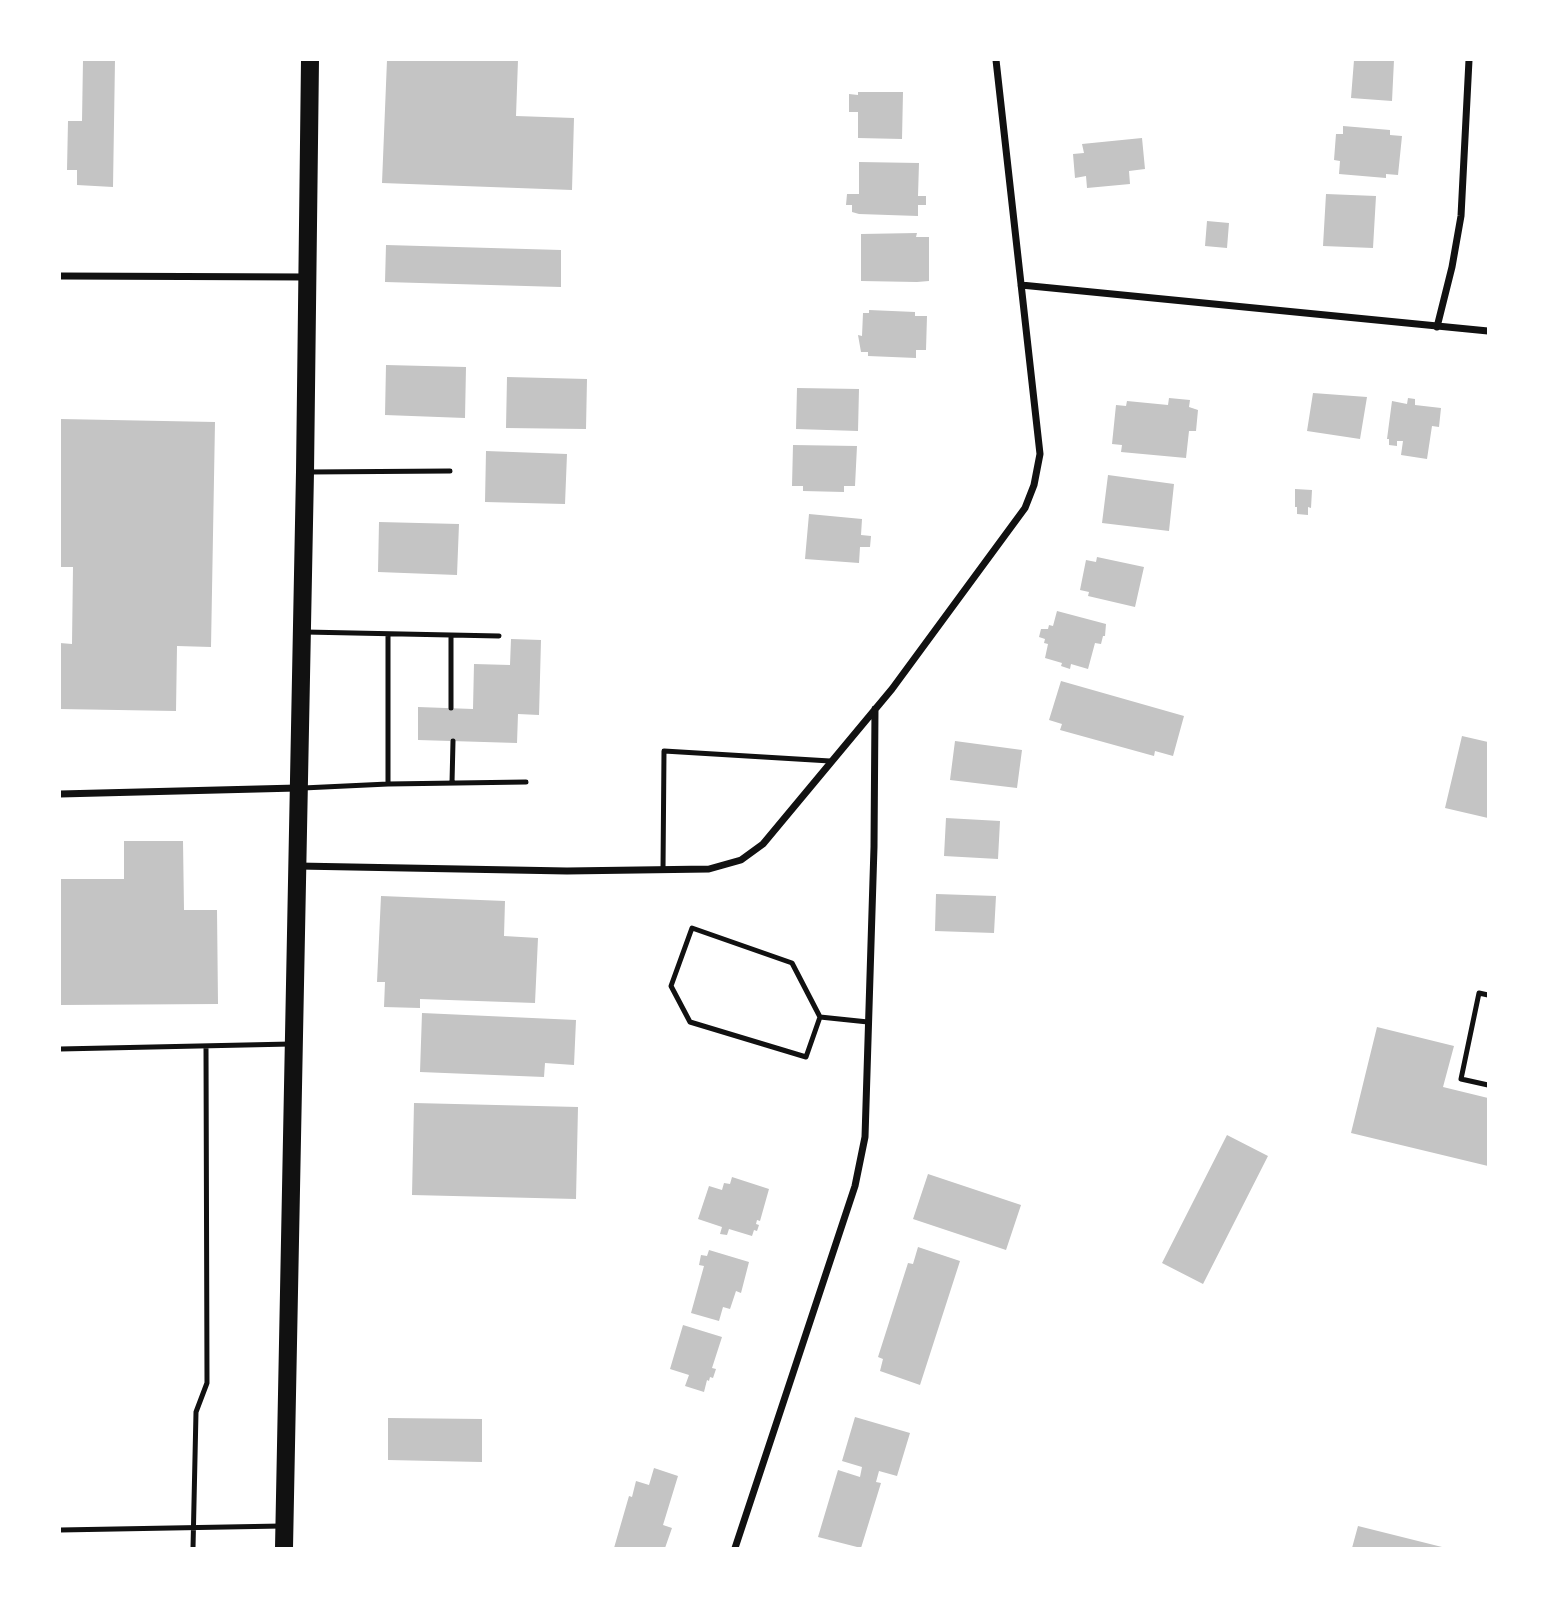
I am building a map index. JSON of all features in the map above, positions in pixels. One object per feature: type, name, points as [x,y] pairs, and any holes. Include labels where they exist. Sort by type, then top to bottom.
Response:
[{"type":"main road","points":[[284,1549],[305,472],[310,60]]},
{"type":"street","points":[[297,866],[567,871],[709,869],[741,860],[763,844],[875,709],[1025,508],[1034,485],[1040,454],[996,60]]},
{"type":"street","points":[[1437,327],[1461,216],[1469,60]]},
{"type":"street","points":[[60,276],[306,277]]},
{"type":"street","points":[[1021,285],[1489,331]]},
{"type":"street","points":[[735,1549],[855,1186],[865,1137],[874,847],[875,709]]},
{"type":"street","points":[[60,794],[299,788]]},
{"type":"lane","points":[[305,472],[450,471]]},
{"type":"lane","points":[[302,632],[499,636]]},
{"type":"lane","points":[[388,634],[388,784]]},
{"type":"lane","points":[[451,636],[451,708]]},
{"type":"lane","points":[[452,783],[453,741]]},
{"type":"lane","points":[[663,870],[664,751],[830,761]]},
{"type":"lane","points":[[299,788],[526,782]]},
{"type":"lane","points":[[692,928],[792,963],[820,1017],[806,1058],[690,1022],[671,986],[692,928]]},
{"type":"lane","points":[[1489,995],[1479,993],[1461,1079],[1489,1085]]},
{"type":"lane","points":[[820,1017],[868,1022]]},
{"type":"lane","points":[[60,1049],[294,1044]]},
{"type":"lane","points":[[193,1549],[196,1412],[207,1383],[206,1046]]},
{"type":"lane","points":[[60,1530],[285,1526]]},
{"type":"building","points":[[83,60],[115,60],[113,187],[77,185],[77,170],[67,170],[68,121],[82,121]]},
{"type":"building","points":[[387,60],[518,60],[516,116],[574,118],[572,190],[382,183]]},
{"type":"building","points":[[1354,60],[1394,60],[1392,101],[1351,98]]},
{"type":"building","points":[[858,92],[903,92],[902,139],[858,138],[858,112],[849,112],[849,94],[858,95]]},
{"type":"building","points":[[1343,126],[1390,130],[1390,135],[1402,136],[1398,175],[1386,174],[1386,178],[1339,174],[1340,161],[1334,160],[1336,134],[1343,134]]},
{"type":"building","points":[[1142,138],[1145,169],[1129,171],[1130,184],[1087,188],[1086,176],[1075,178],[1073,154],[1084,153],[1082,144]]},
{"type":"building","points":[[859,162],[919,163],[918,196],[926,196],[926,205],[918,205],[918,216],[852,212],[852,205],[846,205],[847,194],[859,194]]},
{"type":"building","points":[[1326,194],[1376,196],[1373,248],[1323,246]]},
{"type":"building","points":[[1207,221],[1229,223],[1227,248],[1205,246]]},
{"type":"building","points":[[917,233],[916,237],[929,237],[929,281],[861,281],[861,234]]},
{"type":"building","points":[[386,245],[561,250],[561,287],[385,282]]},
{"type":"building","points":[[869,310],[915,312],[915,316],[927,316],[926,350],[916,350],[916,358],[868,356],[868,352],[861,352],[858,335],[862,336],[863,313],[869,313]]},
{"type":"building","points":[[386,365],[466,367],[465,418],[385,415]]},
{"type":"building","points":[[507,377],[587,379],[586,429],[506,428]]},
{"type":"building","points":[[797,388],[859,389],[858,431],[796,429]]},
{"type":"building","points":[[1313,393],[1367,397],[1360,439],[1307,431]]},
{"type":"building","points":[[1169,398],[1190,400],[1189,407],[1198,410],[1196,431],[1189,431],[1186,458],[1121,452],[1122,445],[1112,444],[1116,405],[1126,406],[1127,401],[1168,405]]},
{"type":"building","points":[[1408,398],[1415,399],[1415,405],[1441,408],[1439,427],[1432,426],[1427,459],[1401,455],[1403,441],[1397,441],[1397,446],[1389,445],[1387,439],[1392,401],[1407,404]]},
{"type":"building","points":[[60,419],[215,422],[211,647],[177,646],[176,711],[60,709],[60,643],[72,644],[73,567],[60,567]]},
{"type":"building","points":[[793,445],[857,446],[855,486],[844,486],[844,492],[803,491],[803,486],[792,486]]},
{"type":"building","points":[[486,451],[567,454],[565,504],[485,502]]},
{"type":"building","points":[[1108,475],[1174,484],[1169,531],[1102,523]]},
{"type":"building","points":[[1295,489],[1312,490],[1308,515],[1297,514]]},
{"type":"building","points":[[809,514],[862,519],[861,535],[871,536],[870,547],[860,547],[859,563],[805,559]]},
{"type":"building","points":[[379,522],[459,524],[457,575],[378,572]]},
{"type":"building","points":[[1097,557],[1144,567],[1135,607],[1088,596],[1089,592],[1080,590],[1086,560],[1096,562]]},
{"type":"building","points":[[1057,611],[1106,624],[1105,636],[1101,644],[1095,643],[1088,669],[1071,664],[1070,669],[1061,666],[1062,663],[1045,658],[1048,644],[1044,643],[1045,639],[1039,637],[1041,629],[1053,626]]},
{"type":"building","points":[[511,639],[541,640],[539,715],[518,714],[517,743],[418,740],[418,707],[473,709],[474,664],[510,665]]},
{"type":"building","points":[[1061,681],[1184,716],[1173,756],[1155,751],[1154,756],[1060,730],[1062,724],[1049,720]]},
{"type":"building","points":[[1462,736],[1488,742],[1488,818],[1445,808]]},
{"type":"building","points":[[955,741],[1022,750],[1017,788],[950,780]]},
{"type":"building","points":[[946,818],[1000,821],[998,859],[944,856]]},
{"type":"building","points":[[124,841],[183,841],[184,910],[217,910],[218,1004],[60,1005],[60,879],[124,879]]},
{"type":"building","points":[[936,894],[996,896],[994,933],[935,931]]},
{"type":"building","points":[[381,896],[505,901],[504,936],[538,938],[535,1003],[420,999],[420,1008],[384,1007],[385,982],[377,982]]},
{"type":"building","points":[[422,1013],[576,1020],[574,1065],[545,1063],[544,1077],[420,1072]]},
{"type":"building","points":[[1377,1027],[1454,1046],[1443,1087],[1488,1098],[1488,1166],[1351,1133]]},
{"type":"building","points":[[414,1103],[578,1107],[576,1199],[412,1195]]},
{"type":"building","points":[[1227,1135],[1268,1156],[1203,1284],[1162,1263]]},
{"type":"building","points":[[928,1174],[1021,1205],[1006,1250],[913,1219]]},
{"type":"building","points":[[732,1177],[769,1189],[760,1221],[757,1220],[757,1231],[754,1230],[752,1236],[729,1229],[727,1235],[720,1234],[722,1227],[698,1219],[709,1186],[722,1190],[724,1183],[730,1184]]},
{"type":"building","points":[[918,1247],[960,1261],[920,1385],[880,1371],[883,1359],[878,1357],[908,1263],[913,1264]]},
{"type":"building","points":[[709,1250],[749,1262],[741,1293],[736,1291],[730,1309],[723,1307],[719,1321],[691,1313],[704,1266],[699,1265],[701,1255],[707,1256]]},
{"type":"building","points":[[683,1325],[722,1337],[712,1368],[716,1369],[713,1378],[707,1380],[704,1392],[685,1386],[689,1375],[670,1369]]},
{"type":"building","points":[[855,1417],[910,1433],[897,1476],[879,1471],[876,1482],[881,1483],[861,1548],[818,1537],[838,1470],[860,1477],[862,1467],[842,1461]]},
{"type":"building","points":[[388,1418],[482,1419],[482,1462],[388,1460]]},
{"type":"building","points":[[654,1468],[678,1476],[663,1525],[672,1528],[665,1548],[614,1548],[636,1481],[649,1485]]},
{"type":"building","points":[[1358,1526],[1446,1548],[1352,1548]]}]
